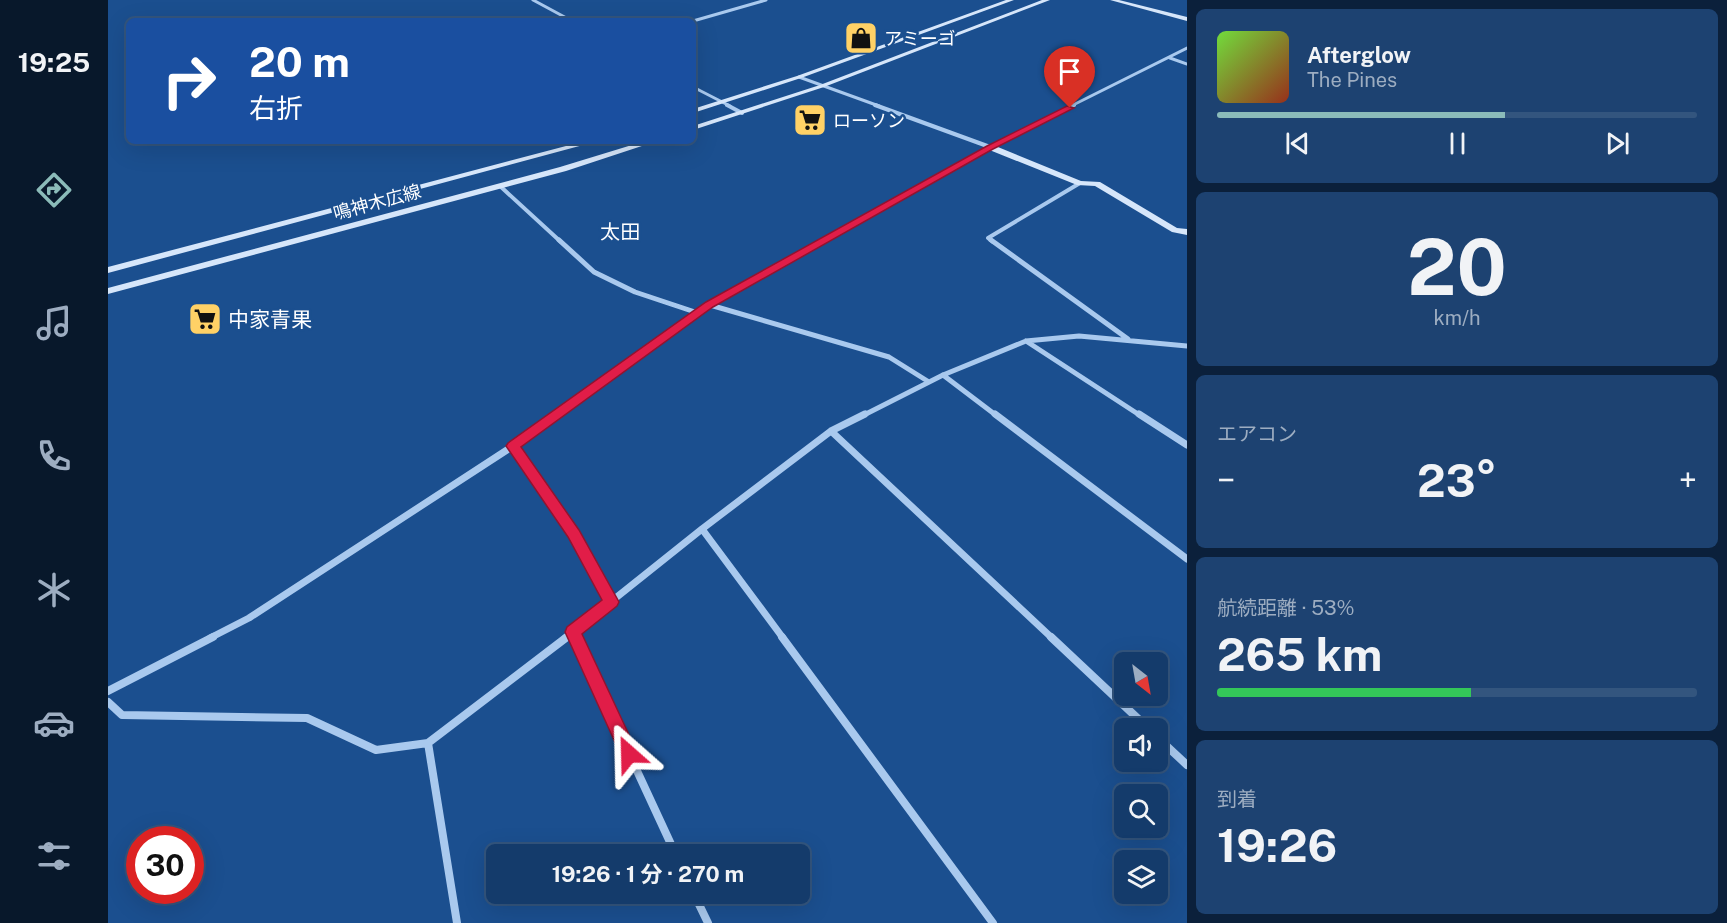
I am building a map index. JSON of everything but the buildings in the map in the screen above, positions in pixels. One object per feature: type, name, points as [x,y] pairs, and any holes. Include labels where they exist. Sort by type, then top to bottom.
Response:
[{"type":"main road","points":[[696,110],[800,77],[1011,0]]},
{"type":"main road","points":[[696,127],[822,86],[1047,0]]},
{"type":"main road","points":[[1113,0],[1187,20]]},
{"type":"main road","name":"鳴神木広線","points":[[108,270],[583,144]]},
{"type":"main road","name":"鳴神木広線","points":[[108,291],[500,186],[643,144]]},
{"type":"main road","points":[[990,147],[1080,183],[1097,184],[1175,230],[1187,232]]},
{"type":"street","points":[[533,0],[566,18]]},
{"type":"street","points":[[696,20],[765,0]]},
{"type":"street","points":[[108,691],[249,618],[513,446],[710,305],[990,147],[1187,48]]},
{"type":"street","points":[[1170,58],[1187,64]]},
{"type":"street","points":[[800,77],[990,147]]},
{"type":"street","points":[[696,89],[742,113]]},
{"type":"street","points":[[1080,183],[988,238],[1129,340]]},
{"type":"street","points":[[500,186],[594,272],[635,292],[698,313]]},
{"type":"street","points":[[710,305],[889,357],[929,382]]},
{"type":"street","points":[[108,702],[122,715],[307,718],[376,750],[428,743],[831,431],[943,375],[1026,340],[1079,336],[1187,346]]},
{"type":"street","points":[[1026,340],[1187,445]]},
{"type":"street","points":[[943,375],[1187,559]]},
{"type":"street","points":[[831,431],[1137,718]]},
{"type":"street","points":[[513,446],[574,534],[611,602]]},
{"type":"street","points":[[702,529],[993,923]]},
{"type":"street","points":[[573,632],[671,844]]},
{"type":"street","points":[[428,743],[457,923]]},
{"type":"street","points":[[1168,747],[1187,765]]},
{"type":"street","points":[[699,904],[708,923]]},
{"type":"place","name":"アミーゴ","points":[[861,38]]},
{"type":"place","name":"ローソン","points":[[810,120]]},
{"type":"place","name":"中家青果","points":[[205,319]]},
{"type":"district","name":"太田","points":[[620,232]]},
{"type":"route","points":[[629,754],[573,632],[611,602],[574,534],[513,446],[710,305],[990,147],[1070,108]]}]
